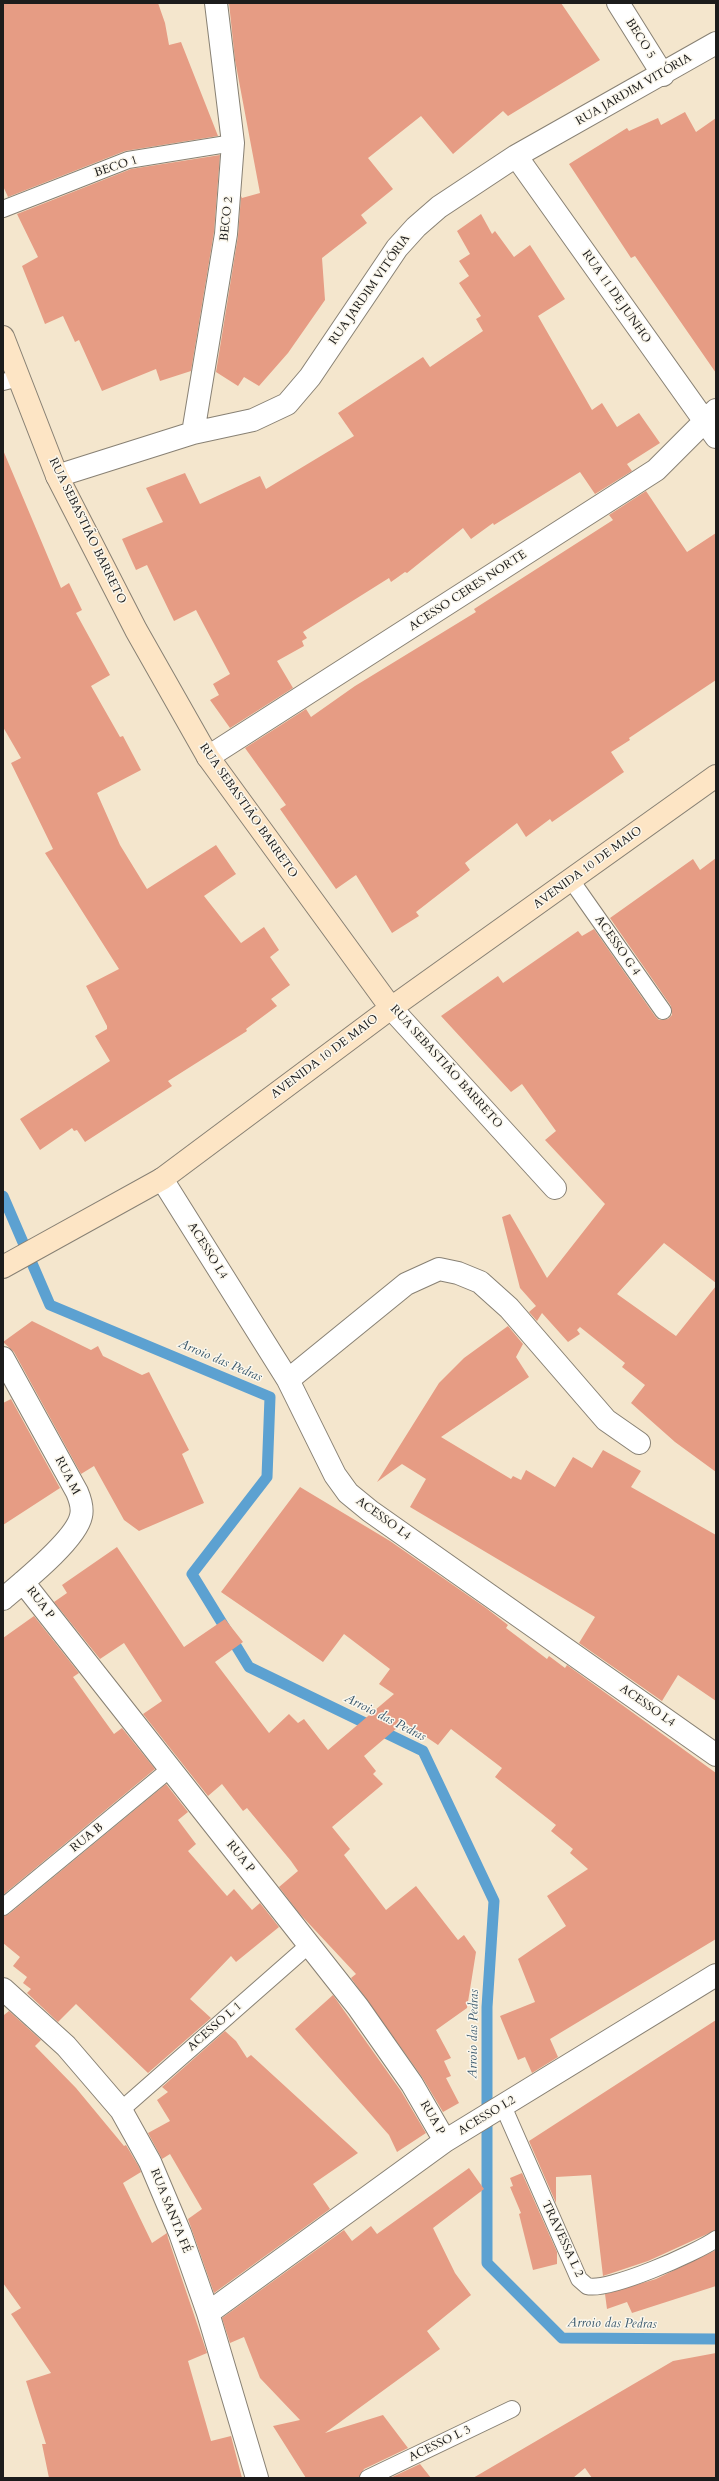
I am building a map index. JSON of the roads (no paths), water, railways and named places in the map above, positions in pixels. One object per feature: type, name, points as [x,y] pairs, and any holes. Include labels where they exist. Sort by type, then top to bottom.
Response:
[{"type":"street","name":"BECO 2","points":[[193,433],[226,234],[233,142],[216,3]]},
{"type":"street","name":"BECO 5","points":[[618,3],[663,74]]},
{"type":"street","name":"RUA JARDIM VITÓRIA","points":[[57,476],[193,433],[253,420],[287,404],[310,377],[397,248],[416,227],[439,207],[516,156],[716,43]]},
{"type":"street","name":"RUA 11 DE JUNHO","points":[[516,156],[712,423]]},
{"type":"street","name":"RUA SEBASTIÃO BARRETO","points":[[3,337],[11,380],[57,476],[136,630],[208,757],[392,1008],[555,1188]]},
{"type":"street","name":"ACESSO CERES NORTE","points":[[208,757],[656,470],[712,423]]},
{"type":"street","name":"AVENIDA 10 DE MAIO","points":[[7,1265],[49,1240],[162,1179],[392,1008],[716,776]]},
{"type":"street","name":"ACESSO L4","points":[[162,1179],[288,1380],[334,1475],[348,1493],[716,1755]]},
{"type":"street","points":[[288,1380],[406,1284],[439,1269],[480,1282],[509,1308],[606,1420],[639,1443]]},
{"type":"street","name":"RUA M","points":[[3,1358],[77,1492],[82,1505],[82,1515],[73,1533],[23,1582],[3,1599]]},
{"type":"street","name":"RUA P","points":[[23,1582],[310,1944],[383,2041],[445,2141]]},
{"type":"street","name":"ACESSO L2","points":[[208,2313],[445,2141],[716,1975]]},
{"type":"street","name":"RUA SANTA FÉ","points":[[3,1989],[66,2046],[121,2110],[153,2169],[180,2233],[208,2313],[257,2478]]},
{"type":"lane","name":"BECO 1","points":[[3,209],[128,160],[233,142]]},
{"type":"lane","name":"ACESSO G 4","points":[[571,880],[663,1011]]},
{"type":"lane","name":"RUA B","points":[[3,1907],[170,1769]]},
{"type":"lane","name":"ACESSO L 1","points":[[121,2110],[310,1944]]},
{"type":"lane","name":"TRAVESSA L 2","points":[[503,2106],[578,2279],[587,2286],[606,2285],[687,2256],[716,2239]]},
{"type":"lane","name":"ACESSO L 3","points":[[368,2478],[512,2409]]},
{"type":"waterway","name":"Arroio das Pedras","points":[[3,1196],[50,1305],[270,1397],[267,1477],[192,1574],[249,1667],[423,1751],[494,1901],[487,2007],[487,2263],[562,2338],[716,2339]]}]
